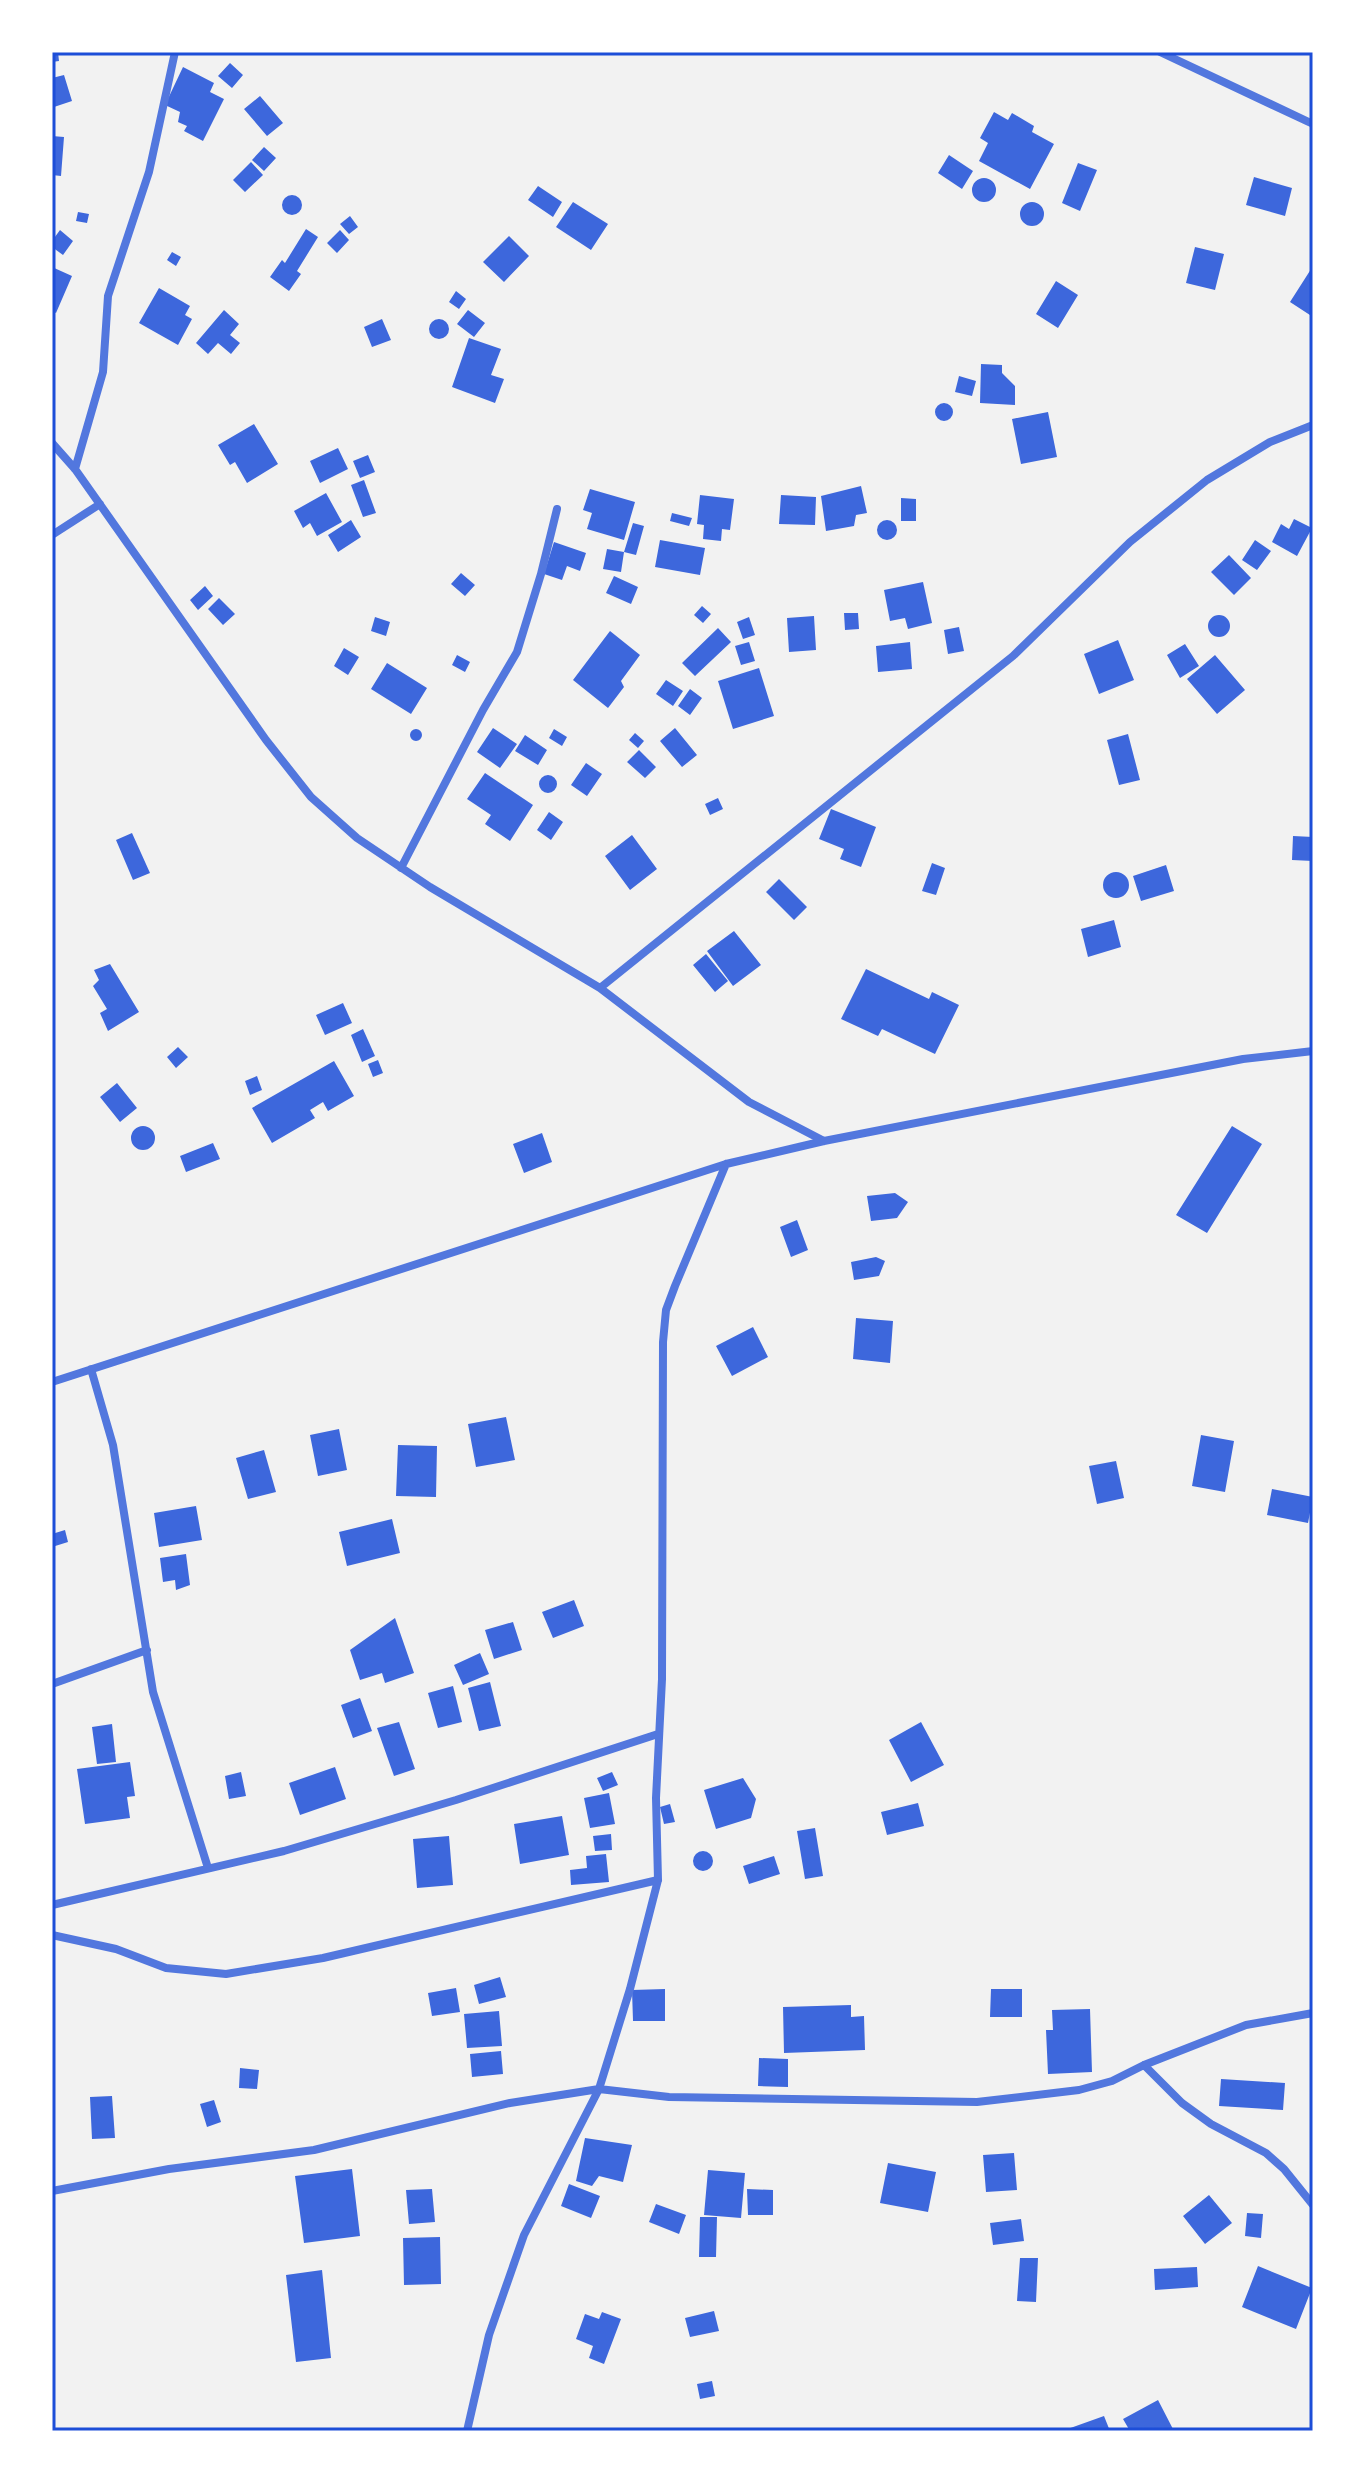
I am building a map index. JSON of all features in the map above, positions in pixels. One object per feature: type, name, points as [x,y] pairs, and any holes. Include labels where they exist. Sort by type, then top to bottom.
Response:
[{"type":"street","points":[[75,469],[103,372],[108,296],[149,172],[175,52]]},
{"type":"street","points":[[1159,52],[1313,124]]},
{"type":"street","points":[[600,988],[1013,656],[1130,542],[1207,480],[1270,442],[1313,425]]},
{"type":"street","points":[[52,443],[75,469],[266,740],[311,797],[357,838],[401,868],[600,988],[749,1102],[824,1141]]},
{"type":"street","points":[[52,535],[100,504]]},
{"type":"street","points":[[401,868],[483,710],[517,652],[557,509]]},
{"type":"street","points":[[52,1382],[726,1164],[824,1141],[1243,1059],[1313,1051]]},
{"type":"street","points":[[467,2431],[489,2335],[524,2235],[599,2089],[630,1989],[658,1880],[663,1342],[666,1310],[726,1164]]},
{"type":"street","points":[[91,1369],[113,1445],[153,1692],[208,1868]]},
{"type":"street","points":[[52,1684],[147,1650]]},
{"type":"street","points":[[52,1905],[284,1851],[456,1800],[658,1734]]},
{"type":"street","points":[[52,1935],[116,1949],[166,1968],[226,1974],[323,1958],[658,1880]]},
{"type":"street","points":[[52,2191],[169,2169],[314,2150],[510,2103],[599,2089],[669,2097],[977,2102],[1079,2090],[1112,2081],[1144,2065],[1246,2025],[1313,2013]]},
{"type":"street","points":[[1144,2065],[1182,2103],[1211,2124],[1266,2153],[1284,2169],[1313,2205]]},
{"type":"building","points":[[52,52],[58,52],[59,61],[52,62]]},
{"type":"building","points":[[230,63],[243,75],[232,88],[218,76]]},
{"type":"building","points":[[183,67],[214,83],[210,92],[224,99],[203,141],[184,131],[187,126],[178,122],[180,112],[165,105]]},
{"type":"building","points":[[64,75],[72,101],[54,107],[52,78]]},
{"type":"building","points":[[260,96],[283,123],[267,136],[244,109]]},
{"type":"building","points":[[994,112],[1008,120],[1012,113],[1034,126],[1032,132],[1054,144],[1030,189],[979,161],[988,143],[980,138]]},
{"type":"building","points":[[52,136],[64,137],[61,176],[52,175]]},
{"type":"building","points":[[264,147],[276,158],[264,171],[252,160]]},
{"type":"building","points":[[949,155],[973,171],[962,189],[938,173]]},
{"type":"building","points":[[251,162],[263,175],[245,192],[233,180]]},
{"type":"building","points":[[1078,163],[1097,170],[1080,211],[1062,203]]},
{"type":"building","points":[[1254,177],[1292,188],[1285,216],[1246,205]]},
{"type":"building","points":[[984,178],[995,185],[996,190],[989,201],[984,202],[973,195],[972,190],[979,179]]},
{"type":"building","points":[[538,186],[562,202],[553,217],[528,200]]},
{"type":"building","points":[[292,195],[299,198],[302,205],[299,212],[292,215],[285,212],[282,205],[285,198]]},
{"type":"building","points":[[573,202],[608,224],[591,250],[556,227]]},
{"type":"building","points":[[1032,202],[1041,205],[1044,214],[1041,223],[1032,226],[1023,223],[1020,214],[1023,205]]},
{"type":"building","points":[[78,212],[89,214],[87,223],[76,221]]},
{"type":"building","points":[[350,216],[358,227],[349,234],[340,224]]},
{"type":"building","points":[[306,229],[318,237],[297,271],[301,274],[289,291],[270,277],[282,260],[285,263]]},
{"type":"building","points":[[60,230],[73,241],[63,255],[52,247],[52,241]]},
{"type":"building","points":[[340,230],[349,240],[337,253],[327,243]]},
{"type":"building","points":[[509,236],[529,256],[504,282],[483,262]]},
{"type":"building","points":[[1195,247],[1224,254],[1215,290],[1186,283]]},
{"type":"building","points":[[172,252],[181,257],[176,266],[167,260]]},
{"type":"building","points":[[1313,266],[1313,317],[1290,302]]},
{"type":"building","points":[[52,267],[72,276],[56,313],[52,311]]},
{"type":"building","points":[[1056,281],[1078,295],[1058,328],[1036,314]]},
{"type":"building","points":[[159,288],[190,306],[185,315],[192,319],[178,345],[139,323]]},
{"type":"building","points":[[456,291],[466,299],[459,309],[449,302]]},
{"type":"building","points":[[224,310],[239,324],[230,335],[240,343],[231,354],[218,343],[208,354],[196,343]]},
{"type":"building","points":[[468,310],[485,323],[474,337],[457,324]]},
{"type":"building","points":[[382,319],[391,340],[372,347],[364,327]]},
{"type":"building","points":[[439,319],[446,322],[449,329],[446,336],[439,339],[432,336],[429,329],[432,322]]},
{"type":"building","points":[[469,338],[501,349],[491,375],[504,379],[495,403],[452,387]]},
{"type":"building","points":[[981,364],[1002,365],[1002,373],[1015,386],[1015,405],[980,403]]},
{"type":"building","points":[[959,376],[976,381],[972,396],[955,392]]},
{"type":"building","points":[[940,403],[948,403],[953,412],[951,419],[940,421],[935,416],[935,408]]},
{"type":"building","points":[[1048,412],[1057,457],[1021,464],[1012,419]]},
{"type":"building","points":[[254,424],[278,464],[247,483],[235,462],[230,465],[218,445]]},
{"type":"building","points":[[338,448],[348,469],[320,483],[310,461]]},
{"type":"building","points":[[368,455],[375,472],[360,478],[353,461]]},
{"type":"building","points":[[364,480],[376,513],[363,517],[351,485]]},
{"type":"building","points":[[861,486],[867,513],[856,515],[854,526],[826,531],[821,496]]},
{"type":"building","points":[[590,489],[635,502],[624,540],[587,529],[592,513],[583,510]]},
{"type":"building","points":[[326,493],[342,522],[317,536],[310,523],[303,528],[294,511]]},
{"type":"building","points":[[700,495],[734,499],[730,530],[722,529],[721,541],[703,539],[704,525],[697,524]]},
{"type":"building","points":[[781,495],[816,497],[815,525],[779,524]]},
{"type":"building","points":[[901,498],[916,499],[916,521],[901,521]]},
{"type":"building","points":[[672,513],[692,518],[689,526],[670,521]]},
{"type":"building","points":[[1294,519],[1312,528],[1297,556],[1272,542],[1281,524],[1289,529]]},
{"type":"building","points":[[351,520],[361,537],[338,552],[328,535]]},
{"type":"building","points":[[887,520],[894,523],[897,530],[894,537],[887,540],[880,537],[877,530],[880,523]]},
{"type":"building","points":[[633,523],[644,526],[636,555],[624,552]]},
{"type":"building","points":[[660,540],[705,548],[700,575],[655,567]]},
{"type":"building","points":[[1255,540],[1271,551],[1257,570],[1242,560]]},
{"type":"building","points":[[554,542],[586,553],[580,571],[567,566],[562,580],[544,574]]},
{"type":"building","points":[[607,549],[624,552],[621,572],[603,569]]},
{"type":"building","points":[[1229,555],[1251,578],[1234,595],[1211,572]]},
{"type":"building","points":[[461,573],[475,585],[465,596],[451,584]]},
{"type":"building","points":[[614,576],[638,587],[631,604],[606,593]]},
{"type":"building","points":[[923,582],[932,623],[908,629],[905,618],[890,621],[884,590]]},
{"type":"building","points":[[205,586],[213,596],[198,610],[190,600]]},
{"type":"building","points":[[219,598],[235,614],[223,625],[208,609]]},
{"type":"building","points":[[702,606],[711,614],[703,623],[694,615]]},
{"type":"building","points":[[844,613],[858,613],[859,629],[845,630]]},
{"type":"building","points":[[1215,615],[1223,615],[1230,626],[1223,637],[1215,637],[1208,630],[1208,622]]},
{"type":"building","points":[[814,616],[816,650],[789,652],[787,618]]},
{"type":"building","points":[[375,617],[390,622],[386,636],[371,631]]},
{"type":"building","points":[[749,617],[755,635],[743,639],[737,622]]},
{"type":"building","points":[[959,627],[964,651],[948,654],[944,630]]},
{"type":"building","points":[[718,628],[731,642],[695,676],[682,663]]},
{"type":"building","points":[[610,631],[640,655],[621,681],[624,687],[608,708],[573,680]]},
{"type":"building","points":[[1118,640],[1134,680],[1099,694],[1084,654]]},
{"type":"building","points":[[749,642],[755,661],[741,665],[735,646]]},
{"type":"building","points":[[910,642],[912,669],[878,672],[876,646]]},
{"type":"building","points":[[1185,644],[1199,666],[1180,678],[1167,655]]},
{"type":"building","points":[[344,648],[359,657],[348,675],[334,666]]},
{"type":"building","points":[[457,655],[470,662],[465,672],[452,665]]},
{"type":"building","points":[[1215,655],[1245,690],[1217,714],[1187,679]]},
{"type":"building","points":[[387,663],[427,688],[411,714],[371,689]]},
{"type":"building","points":[[759,668],[774,716],[733,729],[718,681]]},
{"type":"building","points":[[666,680],[683,691],[673,706],[656,694]]},
{"type":"building","points":[[690,689],[702,698],[690,715],[678,706]]},
{"type":"building","points":[[493,728],[517,744],[500,768],[477,752]]},
{"type":"building","points":[[675,728],[697,755],[682,767],[660,741]]},
{"type":"building","points":[[416,729],[422,735],[416,741],[410,735]]},
{"type":"building","points":[[554,729],[567,737],[562,746],[549,738]]},
{"type":"building","points":[[635,733],[644,741],[638,748],[629,740]]},
{"type":"building","points":[[1128,734],[1140,780],[1119,785],[1107,740]]},
{"type":"building","points":[[525,735],[547,750],[538,765],[515,751]]},
{"type":"building","points":[[639,750],[656,767],[645,778],[627,762]]},
{"type":"building","points":[[586,763],[602,774],[587,796],[571,785]]},
{"type":"building","points":[[485,773],[533,805],[510,841],[485,824],[491,815],[467,799]]},
{"type":"building","points":[[544,775],[552,775],[557,784],[555,791],[544,793],[539,788],[539,780]]},
{"type":"building","points":[[718,798],[723,809],[710,815],[705,804]]},
{"type":"building","points":[[831,809],[876,827],[861,867],[840,859],[844,849],[819,839]]},
{"type":"building","points":[[549,812],[563,822],[551,840],[537,830]]},
{"type":"building","points":[[132,833],[150,873],[133,880],[116,840]]},
{"type":"building","points":[[632,835],[657,869],[630,890],[605,856]]},
{"type":"building","points":[[1293,836],[1313,837],[1313,861],[1292,860]]},
{"type":"building","points":[[932,863],[945,868],[936,895],[922,891]]},
{"type":"building","points":[[1166,865],[1174,891],[1141,901],[1133,876]]},
{"type":"building","points":[[1116,872],[1125,876],[1129,885],[1125,894],[1116,898],[1107,894],[1103,885],[1107,876]]},
{"type":"building","points":[[779,879],[807,907],[794,920],[766,892]]},
{"type":"building","points":[[1114,920],[1121,947],[1088,957],[1081,929]]},
{"type":"building","points":[[734,931],[761,965],[733,986],[707,951]]},
{"type":"building","points":[[706,954],[728,981],[715,992],[693,965]]},
{"type":"building","points":[[110,964],[139,1012],[108,1031],[100,1013],[107,1009],[93,986],[99,980],[94,970]]},
{"type":"building","points":[[866,969],[929,999],[932,992],[959,1005],[935,1054],[882,1029],[878,1036],[841,1019]]},
{"type":"building","points":[[343,1003],[352,1023],[325,1035],[316,1015]]},
{"type":"building","points":[[363,1029],[375,1056],[362,1062],[351,1035]]},
{"type":"building","points":[[178,1047],[188,1057],[176,1068],[167,1057]]},
{"type":"building","points":[[378,1060],[383,1073],[373,1077],[368,1064]]},
{"type":"building","points":[[334,1061],[354,1096],[328,1111],[323,1102],[310,1110],[315,1118],[272,1143],[252,1108]]},
{"type":"building","points":[[257,1076],[262,1090],[250,1095],[245,1081]]},
{"type":"building","points":[[117,1083],[137,1108],[120,1122],[100,1097]]},
{"type":"building","points":[[143,1126],[152,1129],[155,1138],[152,1147],[143,1150],[134,1147],[131,1138],[134,1129]]},
{"type":"building","points":[[1232,1126],[1262,1144],[1207,1233],[1176,1215]]},
{"type":"building","points":[[542,1133],[552,1162],[524,1173],[513,1144]]},
{"type":"building","points":[[213,1143],[220,1159],[186,1172],[180,1156]]},
{"type":"building","points":[[895,1193],[908,1202],[897,1218],[871,1221],[867,1196]]},
{"type":"building","points":[[797,1220],[808,1250],[791,1257],[780,1227]]},
{"type":"building","points":[[876,1257],[885,1261],[879,1276],[854,1280],[851,1262]]},
{"type":"building","points":[[856,1318],[893,1321],[890,1363],[853,1359]]},
{"type":"building","points":[[753,1327],[768,1357],[732,1376],[716,1346]]},
{"type":"building","points":[[506,1417],[515,1460],[476,1467],[468,1424]]},
{"type":"building","points":[[339,1429],[347,1470],[318,1476],[310,1435]]},
{"type":"building","points":[[1201,1435],[1234,1441],[1225,1492],[1192,1486]]},
{"type":"building","points":[[398,1445],[437,1446],[436,1497],[396,1496]]},
{"type":"building","points":[[264,1450],[276,1492],[248,1499],[236,1458]]},
{"type":"building","points":[[1116,1461],[1124,1498],[1097,1504],[1089,1466]]},
{"type":"building","points":[[1272,1489],[1313,1497],[1308,1523],[1267,1515]]},
{"type":"building","points":[[196,1506],[202,1540],[159,1547],[154,1513]]},
{"type":"building","points":[[392,1519],[400,1553],[347,1566],[339,1532]]},
{"type":"building","points":[[65,1530],[68,1542],[52,1547],[52,1534]]},
{"type":"building","points":[[186,1554],[190,1585],[176,1590],[175,1580],[163,1582],[160,1558]]},
{"type":"building","points":[[574,1600],[584,1626],[553,1638],[542,1612]]},
{"type":"building","points":[[395,1618],[414,1673],[385,1683],[382,1673],[360,1680],[350,1650]]},
{"type":"building","points":[[513,1622],[522,1650],[494,1659],[485,1630]]},
{"type":"building","points":[[480,1653],[489,1674],[463,1685],[454,1665]]},
{"type":"building","points":[[490,1682],[501,1726],[479,1731],[468,1688]]},
{"type":"building","points":[[453,1686],[462,1722],[438,1728],[428,1693]]},
{"type":"building","points":[[360,1698],[372,1731],[353,1738],[341,1705]]},
{"type":"building","points":[[399,1722],[415,1769],[394,1776],[377,1728]]},
{"type":"building","points":[[921,1722],[944,1765],[911,1782],[889,1740]]},
{"type":"building","points":[[112,1724],[116,1762],[97,1764],[92,1727]]},
{"type":"building","points":[[130,1762],[135,1796],[127,1797],[130,1818],[85,1824],[77,1769]]},
{"type":"building","points":[[335,1767],[346,1799],[300,1815],[289,1783]]},
{"type":"building","points":[[241,1772],[246,1796],[229,1799],[225,1776]]},
{"type":"building","points":[[612,1772],[618,1785],[603,1791],[597,1778]]},
{"type":"building","points":[[743,1778],[756,1799],[751,1818],[716,1829],[704,1790]]},
{"type":"building","points":[[609,1793],[615,1824],[590,1828],[584,1798]]},
{"type":"building","points":[[918,1803],[924,1826],[887,1835],[881,1812]]},
{"type":"building","points":[[670,1804],[675,1822],[664,1824],[660,1807]]},
{"type":"building","points":[[562,1816],[569,1855],[520,1864],[514,1824]]},
{"type":"building","points":[[815,1828],[823,1876],[805,1879],[797,1831]]},
{"type":"building","points":[[611,1834],[612,1850],[595,1851],[593,1836]]},
{"type":"building","points":[[449,1836],[453,1885],[417,1888],[413,1839]]},
{"type":"building","points":[[703,1851],[710,1854],[713,1861],[710,1868],[703,1871],[696,1868],[693,1861],[696,1854]]},
{"type":"building","points":[[606,1854],[609,1882],[571,1885],[570,1870],[587,1868],[586,1856]]},
{"type":"building","points":[[774,1856],[780,1874],[749,1884],[743,1866]]},
{"type":"building","points":[[500,1977],[506,1997],[479,2004],[474,1985]]},
{"type":"building","points":[[456,1988],[460,2012],[432,2016],[428,1993]]},
{"type":"building","points":[[665,1989],[665,2021],[633,2021],[632,1990]]},
{"type":"building","points":[[991,1989],[1022,1989],[1022,2017],[990,2017]]},
{"type":"building","points":[[851,2005],[851,2017],[864,2016],[865,2050],[784,2053],[783,2007]]},
{"type":"building","points":[[1090,2009],[1092,2072],[1048,2074],[1046,2030],[1053,2030],[1052,2010]]},
{"type":"building","points":[[499,2011],[502,2046],[467,2048],[464,2014]]},
{"type":"building","points":[[501,2051],[503,2074],[472,2077],[470,2054]]},
{"type":"building","points":[[759,2058],[788,2059],[788,2087],[758,2086]]},
{"type":"building","points":[[240,2068],[259,2070],[257,2089],[239,2088]]},
{"type":"building","points":[[1221,2079],[1285,2083],[1283,2110],[1219,2106]]},
{"type":"building","points":[[112,2096],[115,2138],[92,2139],[90,2097]]},
{"type":"building","points":[[214,2100],[221,2122],[207,2127],[200,2104]]},
{"type":"building","points":[[585,2138],[632,2145],[623,2182],[599,2176],[592,2186],[576,2181]]},
{"type":"building","points":[[1014,2153],[1017,2190],[986,2192],[983,2155]]},
{"type":"building","points":[[888,2163],[936,2172],[928,2212],[880,2203]]},
{"type":"building","points":[[352,2169],[360,2236],[304,2243],[295,2176]]},
{"type":"building","points":[[708,2170],[745,2173],[741,2218],[704,2215]]},
{"type":"building","points":[[569,2184],[600,2196],[591,2218],[561,2206]]},
{"type":"building","points":[[432,2189],[435,2222],[409,2224],[406,2190]]},
{"type":"building","points":[[747,2189],[773,2190],[773,2215],[748,2215]]},
{"type":"building","points":[[1209,2195],[1232,2223],[1205,2244],[1183,2216]]},
{"type":"building","points":[[656,2204],[686,2215],[679,2234],[649,2222]]},
{"type":"building","points":[[1247,2213],[1263,2214],[1261,2238],[1245,2236]]},
{"type":"building","points":[[700,2217],[717,2217],[716,2257],[699,2257]]},
{"type":"building","points":[[1021,2219],[1024,2241],[993,2245],[990,2223]]},
{"type":"building","points":[[440,2237],[441,2284],[404,2285],[403,2238]]},
{"type":"building","points":[[1020,2258],[1038,2258],[1036,2302],[1017,2301]]},
{"type":"building","points":[[1258,2266],[1312,2288],[1296,2329],[1242,2307]]},
{"type":"building","points":[[1197,2267],[1198,2287],[1155,2290],[1154,2269]]},
{"type":"building","points":[[322,2270],[331,2358],[296,2362],[286,2275]]},
{"type":"building","points":[[714,2311],[719,2331],[690,2337],[685,2318]]},
{"type":"building","points":[[602,2312],[621,2319],[604,2364],[589,2358],[593,2346],[576,2339],[585,2314],[599,2319]]},
{"type":"building","points":[[712,2381],[715,2396],[700,2399],[697,2384]]},
{"type":"building","points":[[1158,2400],[1174,2431],[1130,2431],[1123,2419]]},
{"type":"building","points":[[1104,2416],[1110,2431],[1062,2431]]}]
